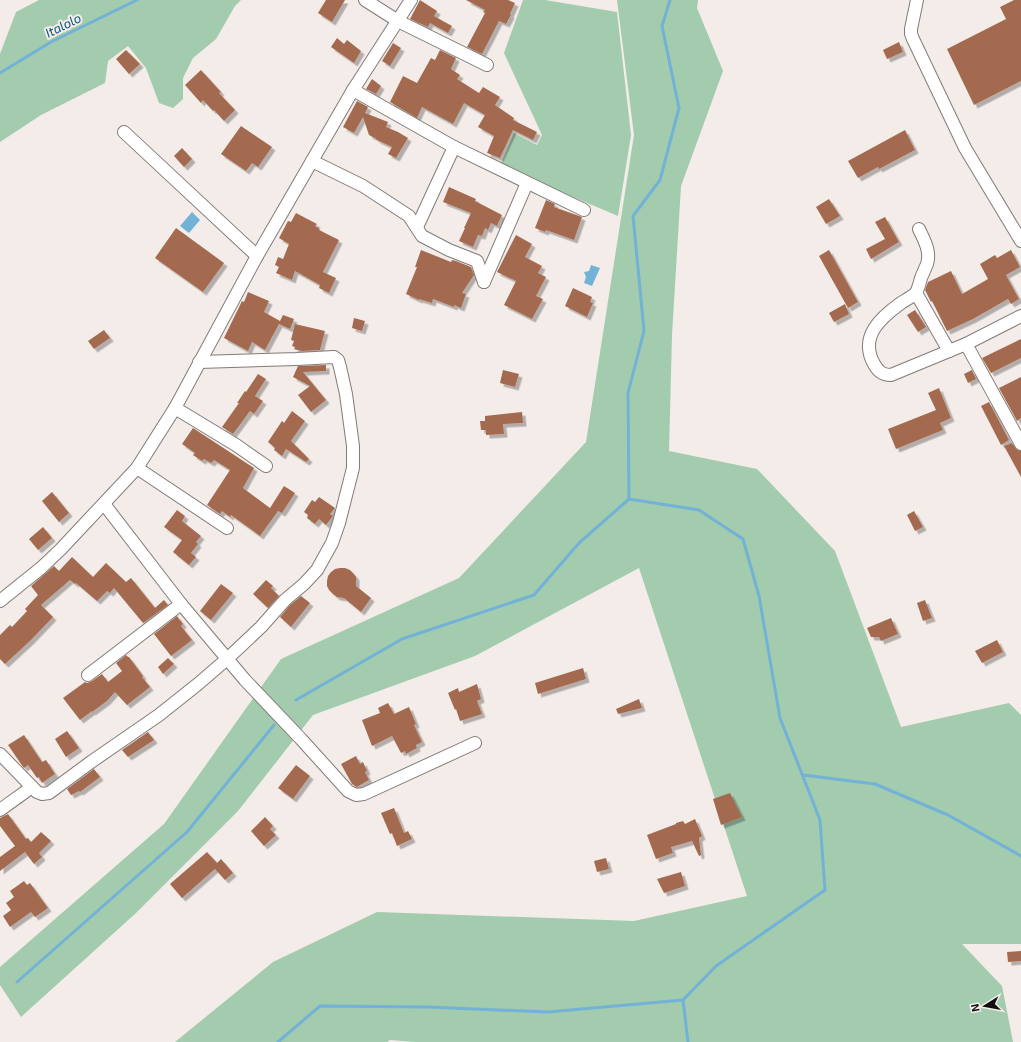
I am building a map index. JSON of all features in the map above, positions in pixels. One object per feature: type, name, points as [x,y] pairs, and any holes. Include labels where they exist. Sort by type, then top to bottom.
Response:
[{"type":"street","points":[[365,0],[398,21],[487,66]]},
{"type":"street","points":[[0,601],[61,550],[137,468],[175,408],[257,256],[353,90],[411,0]]},
{"type":"street","points":[[917,0],[911,29],[913,39],[965,148],[1021,241]]},
{"type":"street","points":[[353,90],[454,147],[584,210]]},
{"type":"street","points":[[124,132],[257,256]]},
{"type":"street","points":[[416,228],[454,147]]},
{"type":"street","points":[[312,161],[363,186],[409,216],[422,236],[449,250],[477,261],[484,282],[527,183]]},
{"type":"street","points":[[919,229],[926,245],[928,257],[927,265],[916,293],[887,313],[876,325],[870,338],[869,348],[873,362],[882,374],[891,375],[966,344],[1021,316]]},
{"type":"street","points":[[916,293],[949,351]]},
{"type":"street","points":[[966,344],[1021,444]]},
{"type":"street","points":[[0,754],[37,792],[42,794],[49,793],[90,762],[160,715],[227,659],[261,627],[285,600],[304,584],[317,570],[324,559],[332,543],[339,523],[353,468],[353,446],[346,394],[338,360],[334,357],[199,362]]},
{"type":"street","points":[[175,408],[236,445],[266,466]]},
{"type":"street","points":[[137,468],[227,528]]},
{"type":"street","points":[[104,504],[181,604],[227,659],[348,791],[356,795],[364,794],[475,743]]},
{"type":"street","points":[[88,676],[181,604]]},
{"type":"street","points":[[0,810],[32,787]]},
{"type":"green space","points":[[39,0],[241,0],[235,6],[216,39],[193,58],[183,78],[183,99],[173,108],[159,103],[146,68],[128,46],[108,61],[105,83],[41,115],[0,142],[0,54],[16,12]]},
{"type":"green space","points":[[523,0],[545,0],[617,12],[631,135],[618,216],[500,166],[514,133],[537,145],[542,135],[504,53]]},
{"type":"green space","points":[[617,0],[698,0],[697,8],[723,71],[681,186],[672,335],[669,451],[757,469],[835,551],[901,727],[1009,703],[1021,715],[1021,944],[962,944],[1002,986],[1013,1042],[415,1042],[390,1040],[387,1042],[175,1042],[273,962],[377,912],[634,921],[747,896],[639,568],[475,656],[313,715],[238,811],[136,913],[21,1017],[0,985],[0,967],[164,824],[281,659],[459,578],[586,442],[634,135]]},
{"type":"water","points":[[192,212],[200,220],[189,233],[180,226]]},
{"type":"water","points":[[591,265],[600,268],[592,286],[584,283],[586,277],[584,272],[589,271]]},
{"type":"building","points":[[326,0],[345,0],[332,22],[318,13]]},
{"type":"building","points":[[420,0],[437,11],[434,16],[452,26],[448,33],[430,23],[428,27],[410,19]]},
{"type":"building","points":[[466,0],[508,0],[515,3],[506,24],[499,21],[482,54],[467,47],[485,13],[483,12],[485,10]]},
{"type":"building","points":[[1014,0],[1021,0],[1021,81],[974,105],[947,49],[1006,19],[1000,7]]},
{"type":"building","points":[[337,38],[344,44],[347,40],[361,51],[354,63],[331,47]]},
{"type":"building","points":[[899,42],[903,52],[887,59],[883,50]]},
{"type":"building","points":[[393,43],[401,48],[390,66],[382,61]]},
{"type":"building","points":[[126,50],[140,64],[129,74],[116,59]]},
{"type":"building","points":[[440,50],[456,58],[451,69],[460,75],[457,79],[479,93],[483,87],[500,97],[495,105],[514,118],[513,120],[537,132],[533,140],[513,130],[500,158],[487,153],[494,136],[478,127],[485,115],[464,103],[453,124],[422,107],[417,118],[390,102],[403,76],[417,83],[431,58],[435,60]]},
{"type":"building","points":[[201,70],[235,110],[224,121],[203,100],[201,103],[185,85]]},
{"type":"building","points":[[372,79],[381,86],[376,94],[366,89]]},
{"type":"building","points":[[357,101],[368,107],[365,113],[388,122],[386,127],[408,138],[396,158],[388,154],[392,147],[369,135],[363,117],[354,133],[343,127]]},
{"type":"building","points":[[241,126],[272,147],[258,167],[252,163],[246,171],[221,154]]},
{"type":"building","points":[[905,130],[915,150],[858,178],[848,161]]},
{"type":"building","points":[[182,148],[192,159],[184,167],[174,156]]},
{"type":"building","points":[[449,187],[476,199],[475,201],[502,215],[497,226],[491,223],[488,230],[485,228],[482,236],[478,235],[473,247],[459,241],[471,213],[443,202]]},
{"type":"building","points":[[829,199],[840,216],[826,224],[816,207]]},
{"type":"building","points":[[546,200],[555,204],[554,207],[582,217],[574,240],[546,230],[545,232],[535,228]]},
{"type":"building","points":[[296,213],[317,224],[315,226],[320,229],[319,230],[339,240],[323,272],[336,278],[329,293],[319,288],[320,285],[295,271],[292,280],[276,273],[279,267],[275,265],[278,257],[283,259],[289,244],[279,238],[288,221],[291,222]]},
{"type":"building","points":[[885,217],[899,242],[871,259],[866,249],[885,239],[875,222]]},
{"type":"building","points":[[176,228],[224,263],[203,292],[155,258]]},
{"type":"building","points":[[516,235],[532,244],[525,257],[542,266],[538,273],[546,277],[536,296],[543,299],[532,319],[504,305],[516,281],[497,272]]},
{"type":"building","points":[[421,250],[451,262],[452,260],[456,261],[471,267],[474,275],[462,293],[466,294],[461,308],[433,299],[432,303],[419,300],[406,294],[417,267],[415,267]]},
{"type":"building","points":[[829,250],[858,302],[848,308],[819,256]]},
{"type":"building","points":[[1011,250],[1020,267],[1006,275],[1019,299],[1011,304],[1008,299],[973,319],[947,331],[925,290],[928,282],[951,271],[962,294],[988,279],[980,264],[995,255],[997,258]]},
{"type":"building","points":[[573,288],[592,297],[590,302],[593,303],[587,317],[565,306]]},
{"type":"building","points":[[248,292],[269,301],[264,312],[280,321],[283,315],[294,319],[290,329],[279,324],[265,350],[252,342],[248,351],[224,338]]},
{"type":"building","points":[[845,304],[849,314],[834,322],[829,313]]},
{"type":"building","points":[[915,310],[926,327],[918,332],[907,315]]},
{"type":"building","points":[[354,318],[365,321],[362,331],[352,328]]},
{"type":"building","points":[[295,324],[325,331],[320,350],[302,351],[294,349],[295,347],[292,346],[294,341],[291,340]]},
{"type":"building","points":[[104,330],[110,338],[94,349],[88,341]]},
{"type":"building","points":[[1021,339],[1021,358],[991,373],[982,358]]},
{"type":"building","points":[[326,365],[326,371],[303,372],[326,400],[311,412],[298,395],[310,386],[293,377],[298,366]]},
{"type":"building","points":[[503,370],[519,374],[515,387],[500,383]]},
{"type":"building","points":[[972,370],[976,379],[968,383],[964,374]]},
{"type":"building","points":[[258,374],[266,379],[255,396],[263,401],[254,414],[250,411],[233,434],[222,427],[239,403],[237,403],[245,391],[246,392]]},
{"type":"building","points":[[1021,377],[1021,418],[1017,421],[999,388]]},
{"type":"building","points":[[939,388],[951,418],[940,423],[943,430],[896,449],[888,429],[936,410],[928,393]]},
{"type":"building","points":[[989,402],[1009,440],[1001,445],[981,406]]},
{"type":"building","points":[[292,411],[305,421],[291,441],[309,459],[306,462],[286,449],[282,456],[274,450],[275,448],[268,442],[282,421],[284,423]]},
{"type":"building","points":[[522,412],[523,423],[503,424],[504,434],[486,435],[486,430],[481,430],[480,421],[485,421],[485,416]]},
{"type":"building","points":[[193,428],[254,468],[243,488],[270,508],[284,486],[295,493],[282,513],[278,511],[260,536],[231,515],[230,517],[222,511],[220,514],[207,505],[230,470],[214,460],[211,463],[204,459],[202,461],[193,455],[195,453],[182,444]]},
{"type":"building","points":[[1012,443],[1017,450],[1021,451],[1021,477],[1004,446]]},
{"type":"building","points":[[52,492],[69,513],[59,522],[42,501]]},
{"type":"building","points":[[319,497],[335,508],[330,514],[333,516],[326,525],[319,519],[315,524],[307,518],[308,515],[304,512],[312,500],[315,502]]},
{"type":"building","points":[[177,510],[185,516],[182,521],[201,536],[196,542],[198,544],[191,553],[196,557],[189,565],[173,552],[182,540],[164,527]]},
{"type":"building","points":[[914,511],[923,527],[915,531],[907,515]]},
{"type":"building","points":[[43,527],[52,538],[38,550],[29,539]]},
{"type":"building","points":[[72,557],[93,577],[106,563],[126,582],[131,578],[155,608],[164,600],[168,605],[143,623],[114,588],[110,593],[107,591],[97,601],[76,583],[75,584],[70,580],[41,605],[53,617],[5,664],[0,659],[0,635],[10,625],[12,627],[27,611],[25,609],[38,595],[31,586],[54,566],[59,571]]},
{"type":"building","points":[[340,568],[350,570],[356,577],[356,586],[371,598],[361,612],[344,598],[337,597],[333,594],[327,586],[328,576],[335,569]]},
{"type":"building","points":[[266,580],[273,586],[271,588],[279,596],[268,608],[253,594]]},
{"type":"building","points":[[221,584],[233,593],[211,620],[200,611]]},
{"type":"building","points":[[301,596],[310,603],[291,627],[280,617],[290,605]]},
{"type":"building","points":[[925,600],[932,618],[923,621],[917,603]]},
{"type":"building","points":[[177,616],[183,624],[181,626],[192,640],[171,656],[154,634]]},
{"type":"building","points":[[891,618],[898,634],[881,641],[879,637],[871,637],[867,628]]},
{"type":"building","points":[[997,640],[1003,652],[982,663],[975,651]]},
{"type":"building","points":[[126,655],[150,687],[127,705],[115,692],[107,701],[80,720],[63,698],[85,682],[87,683],[92,681],[102,674],[108,682],[122,671],[116,663]]},
{"type":"building","points":[[168,658],[174,664],[163,674],[158,667]]},
{"type":"building","points":[[583,668],[586,679],[538,694],[535,683]]},
{"type":"building","points":[[477,684],[481,699],[477,701],[482,714],[460,721],[448,693],[458,688],[459,692]]},
{"type":"building","points":[[639,699],[642,708],[618,714],[616,709]]},
{"type":"building","points":[[388,703],[394,714],[409,707],[416,724],[414,725],[422,742],[416,745],[417,748],[406,754],[405,751],[401,753],[392,736],[372,746],[362,720],[380,713],[378,708]]},
{"type":"building","points":[[67,731],[79,748],[66,757],[55,739]]},
{"type":"building","points":[[148,732],[154,740],[128,757],[122,750]]},
{"type":"building","points":[[24,735],[42,762],[46,760],[55,774],[42,783],[39,777],[37,778],[28,765],[24,768],[8,745]]},
{"type":"building","points":[[356,756],[360,764],[363,762],[367,771],[365,772],[369,780],[357,787],[352,784],[341,764]]},
{"type":"building","points":[[296,765],[310,776],[293,799],[278,788]]},
{"type":"building","points":[[94,769],[100,777],[80,792],[79,791],[71,795],[67,789]]},
{"type":"building","points":[[730,793],[742,817],[721,825],[713,799]]},
{"type":"building","points":[[394,808],[404,833],[408,831],[412,839],[397,846],[381,813]]},
{"type":"building","points":[[8,814],[26,839],[28,838],[31,842],[41,832],[51,841],[39,853],[42,857],[34,864],[25,852],[0,871],[0,857],[15,846],[0,826],[0,818]]},
{"type":"building","points":[[265,817],[273,826],[270,829],[276,835],[264,846],[251,831]]},
{"type":"building","points":[[695,819],[702,836],[699,838],[701,855],[699,856],[692,841],[671,847],[673,853],[656,859],[647,835],[676,823],[683,821],[685,824]]},
{"type":"building","points":[[207,852],[217,863],[221,859],[233,873],[225,880],[215,869],[182,898],[170,884]]},
{"type":"building","points":[[606,858],[609,869],[597,872],[594,861]]},
{"type":"building","points":[[681,872],[685,886],[664,893],[657,879]]},
{"type":"building","points":[[24,881],[27,885],[30,883],[48,908],[35,917],[31,912],[10,927],[3,916],[11,910],[6,903],[14,897],[10,891]]},
{"type":"building","points":[[1021,951],[1021,961],[1008,962],[1007,952]]},
{"type":"waterway","name":"Italolo","points":[[0,73],[51,42],[137,0]]},
{"type":"waterway","points":[[670,0],[662,26],[679,108],[660,180],[633,216],[644,331],[628,393],[629,499],[699,510],[743,539],[759,596],[780,718],[820,820],[825,890],[716,966],[683,1000],[688,1042]]},
{"type":"waterway","points":[[296,700],[402,639],[534,595],[579,543],[629,499]]},
{"type":"waterway","points":[[17,982],[187,832],[274,725]]},
{"type":"waterway","points":[[803,775],[875,784],[948,815],[1021,856]]},
{"type":"waterway","points":[[278,1042],[320,1006],[428,1007],[548,1012],[683,1000]]}]
